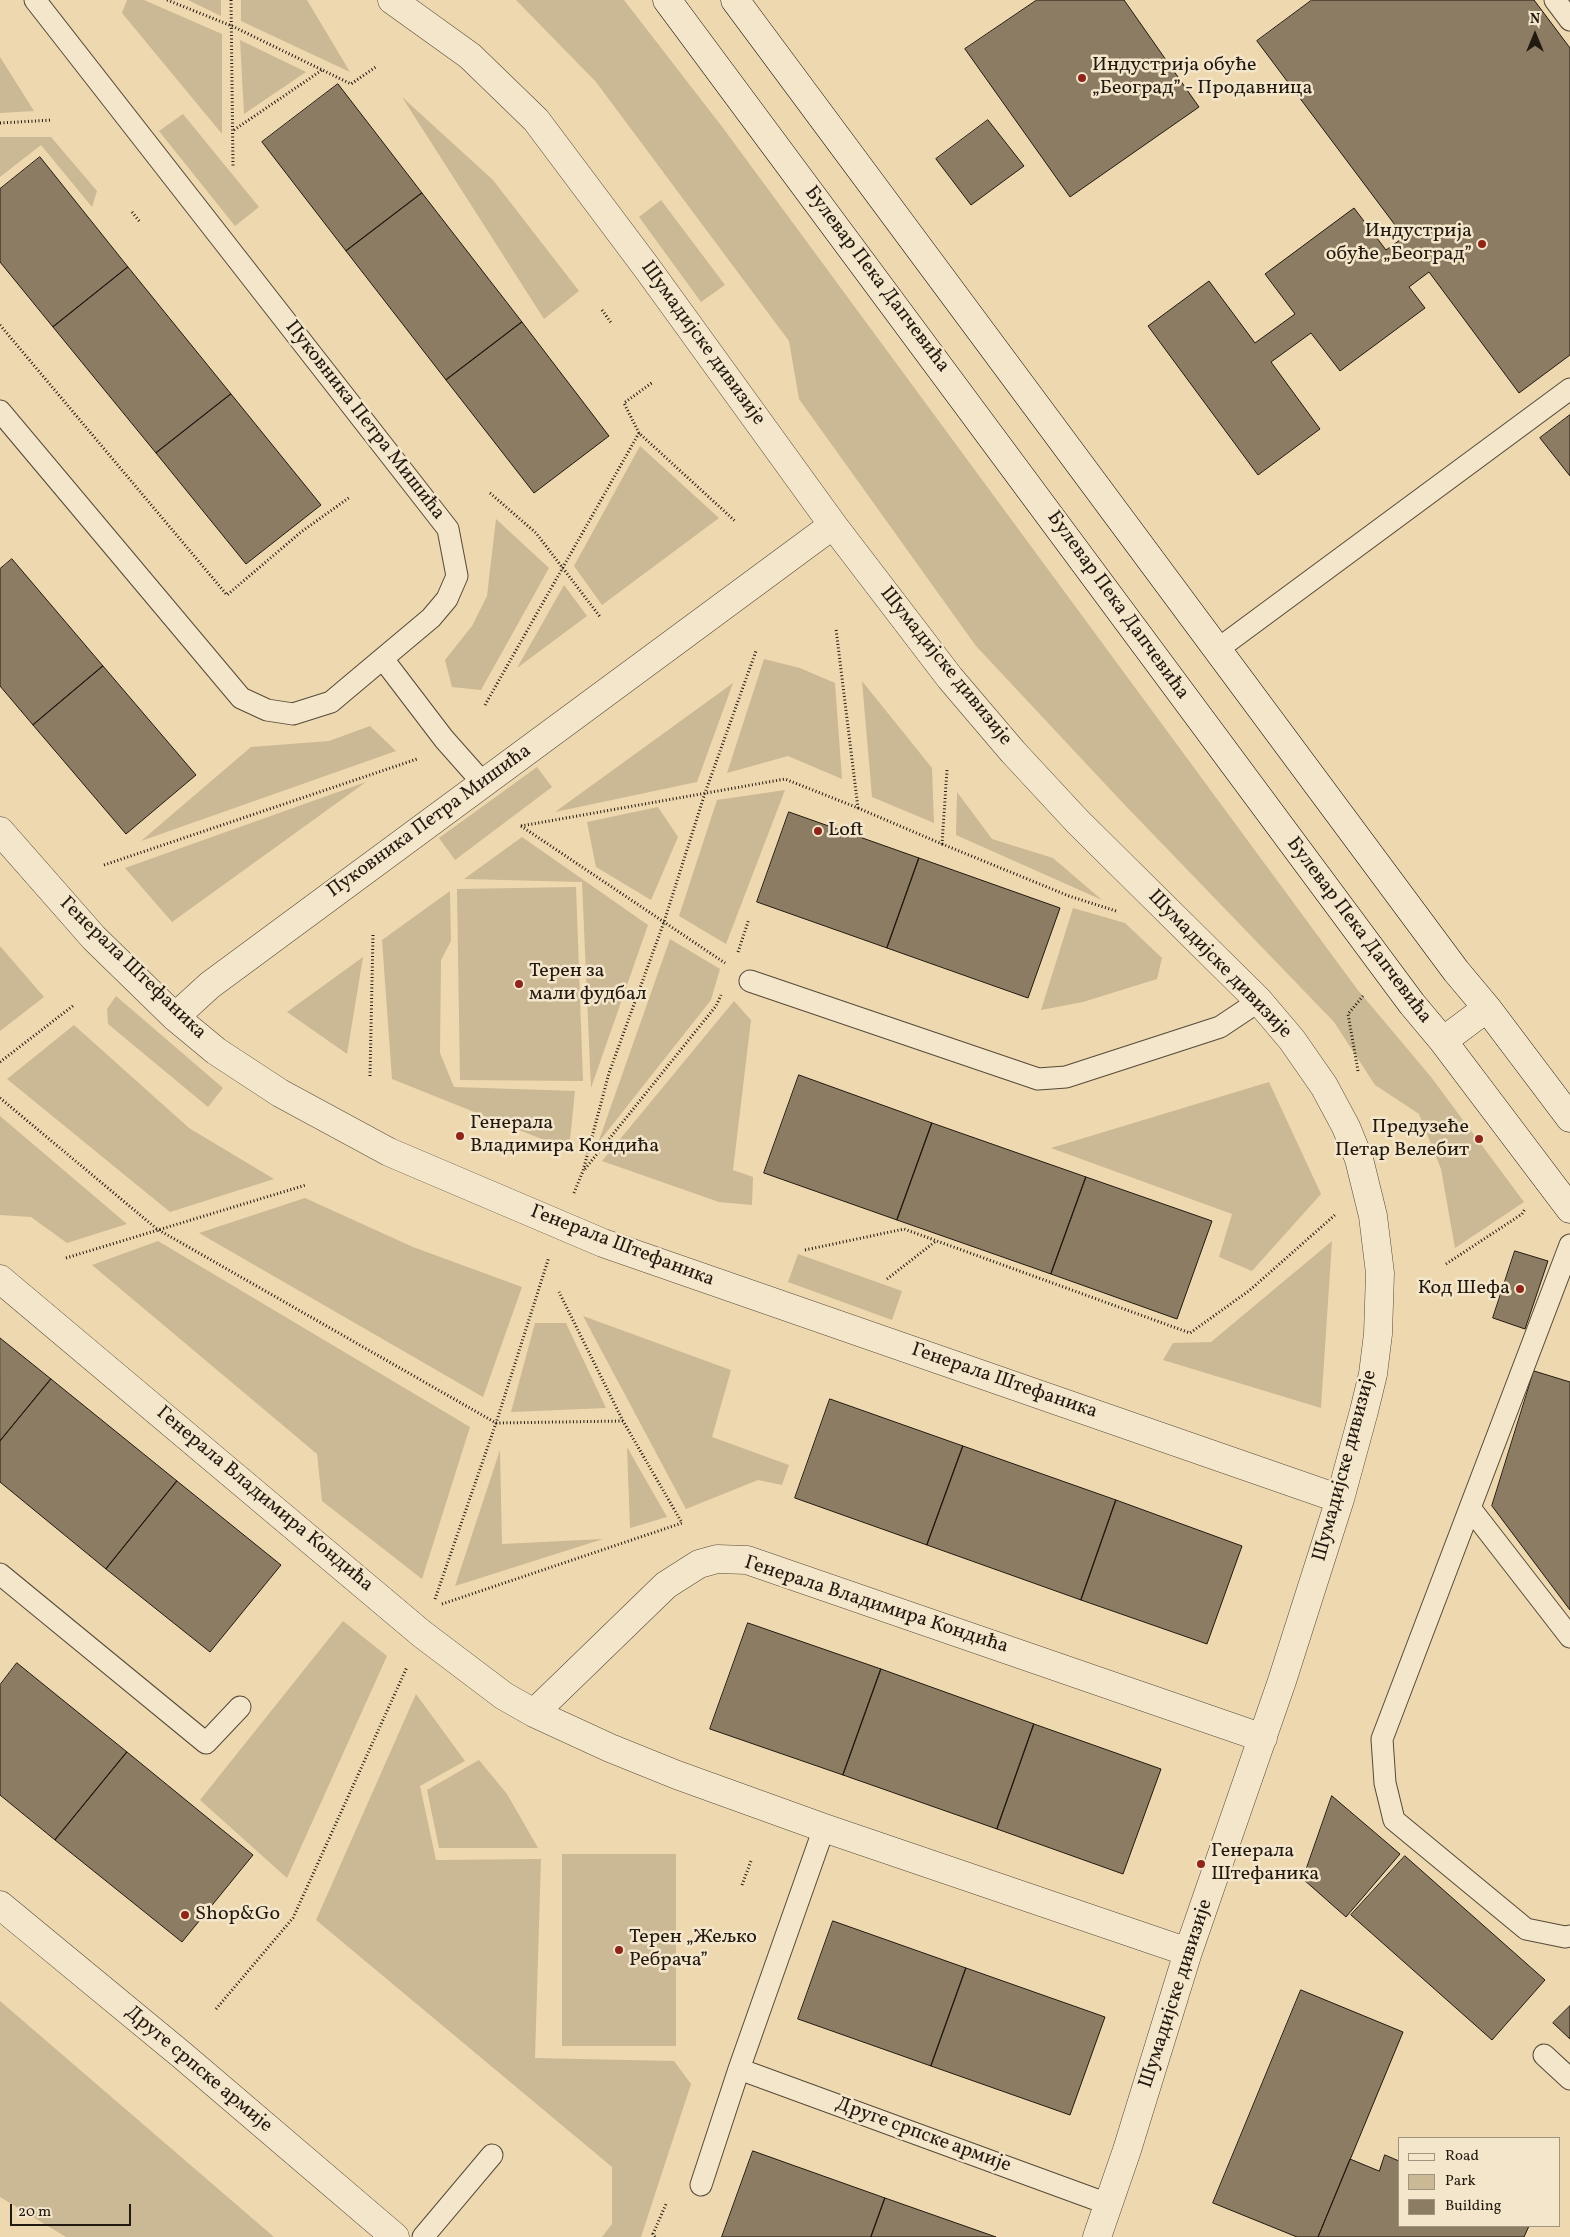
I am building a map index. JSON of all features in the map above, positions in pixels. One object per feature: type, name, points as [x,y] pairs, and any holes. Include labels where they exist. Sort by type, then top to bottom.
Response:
[{"type":"street","name":"Шумадијске дивизије","points":[[392,0],[470,56],[536,120],[647,268],[833,525],[950,678],[1013,752],[1078,822],[1259,1001],[1292,1040],[1324,1086],[1346,1127],[1359,1159],[1373,1216],[1380,1273],[1378,1334],[1371,1383],[1340,1499],[1263,1738],[1188,1952],[1127,2150],[1097,2237]]},
{"type":"street","name":"Булевар Пека Дапчевића","points":[[667,0],[1412,1004],[1570,1209]]},
{"type":"street","points":[[735,0],[1456,971],[1487,1008],[1570,1118]]},
{"type":"street","name":"Пуковника Петра Мишића","points":[[175,1017],[210,985],[833,525]]},
{"type":"street","name":"Генерала Штефаника","points":[[0,831],[94,938],[175,1017],[216,1051],[280,1094],[389,1152],[560,1226],[818,1318],[1340,1499]]},
{"type":"street","points":[[1443,1042],[1487,1008]]},
{"type":"street","name":"Генерала Владимира Кондића","points":[[0,1279],[422,1634],[504,1696],[610,1748],[677,1775],[824,1828],[1188,1952]]},
{"type":"street","name":"Генерала Владимира Кондића","points":[[534,1712],[666,1585],[699,1564],[716,1559],[732,1558],[747,1560],[1263,1738]]},
{"type":"street","name":"Друге српске армије","points":[[0,1905],[183,2056],[395,2237]]},
{"type":"lane","name":"Пуковника Петра Мишића","points":[[0,411],[241,698],[267,710],[293,714],[331,702],[431,618],[447,600],[456,576],[455,557],[448,529],[35,0]]},
{"type":"lane","points":[[1554,0],[1570,20]]},
{"type":"lane","points":[[1218,650],[1570,389]]},
{"type":"lane","points":[[383,659],[444,739],[482,783]]},
{"type":"lane","points":[[750,981],[1038,1079],[1066,1077],[1220,1027],[1259,1001]]},
{"type":"lane","points":[[1570,1245],[1382,1739],[1385,1784],[1394,1820],[1526,1930],[1566,1937],[1570,1936]]},
{"type":"lane","points":[[1470,1508],[1570,1637]]},
{"type":"lane","points":[[0,1574],[206,1743],[240,1707]]},
{"type":"lane","points":[[701,2185],[739,2069],[824,1828]]},
{"type":"lane","points":[[1544,2055],[1570,2079]]},
{"type":"lane","name":"Друге српске армије","points":[[739,2069],[1108,2204]]},
{"type":"lane","points":[[423,2237],[492,2155]]},
{"type":"path","points":[[167,0],[232,26],[351,84],[377,66]]},
{"type":"path","points":[[232,0],[233,166]]},
{"type":"path","points":[[233,130],[322,70]]},
{"type":"path","points":[[0,122],[52,120]]},
{"type":"path","points":[[132,212],[140,222]]},
{"type":"path","points":[[602,310],[612,324]]},
{"type":"path","points":[[0,325],[227,595],[302,532],[350,497]]},
{"type":"path","points":[[653,382],[624,404],[640,433],[735,521]]},
{"type":"path","points":[[485,705],[640,433]]},
{"type":"path","points":[[490,493],[536,533],[601,618]]},
{"type":"path","points":[[836,629],[858,808]]},
{"type":"path","points":[[573,1196],[583,1171],[609,1073],[664,922],[704,793],[756,651]]},
{"type":"path","points":[[104,865],[417,759]]},
{"type":"path","points":[[942,844],[947,770]]},
{"type":"path","points":[[750,981],[521,826],[785,778],[1069,896],[1122,913]]},
{"type":"path","points":[[583,1171],[716,1006],[749,919]]},
{"type":"path","points":[[370,1076],[373,934]]},
{"type":"path","points":[[1358,1072],[1348,1014],[1363,996],[1369,997]]},
{"type":"path","points":[[0,1062],[74,1005]]},
{"type":"path","points":[[0,1098],[156,1229],[496,1423],[623,1421]]},
{"type":"path","points":[[66,1258],[156,1229],[306,1185]]},
{"type":"path","points":[[1446,1264],[1522,1214],[1527,1207]]},
{"type":"path","points":[[805,1250],[904,1229],[1190,1333],[1250,1290],[1342,1209]]},
{"type":"path","points":[[887,1279],[937,1241]]},
{"type":"path","points":[[432,1607],[496,1423],[550,1253]]},
{"type":"path","points":[[441,1604],[682,1523],[623,1421],[559,1292]]},
{"type":"path","points":[[216,2009],[293,1918],[408,1666]]},
{"type":"path","points":[[742,1885],[751,1860]]},
{"type":"path","points":[[659,2237],[654,2236],[666,2204]]},
{"type":"green space","points":[[127,0],[144,0],[222,34],[222,134],[122,13]]},
{"type":"green space","points":[[188,0],[221,0],[221,16]]},
{"type":"green space","points":[[241,0],[307,0],[350,72],[241,21]]},
{"type":"green space","points":[[516,0],[624,0],[723,128],[1357,989],[1431,1077],[1524,1202],[1455,1248],[1441,1169],[1419,1114],[1375,1085],[1334,1022],[1121,801],[976,646],[799,399],[789,341],[596,82]]},
{"type":"green space","points":[[240,40],[306,72],[244,114]]},
{"type":"green space","points":[[0,57],[34,111],[0,113]]},
{"type":"green space","points":[[402,97],[493,180],[579,291],[544,319]]},
{"type":"green space","points":[[183,114],[259,207],[235,226],[159,131]]},
{"type":"green space","points":[[0,137],[51,137],[97,191],[92,207],[41,145],[0,177]]},
{"type":"green space","points":[[661,200],[725,285],[701,302],[639,217]]},
{"type":"green space","points":[[640,446],[719,518],[602,605],[574,566]]},
{"type":"green space","points":[[496,519],[549,568],[481,690],[452,687],[445,660],[472,626],[487,596]]},
{"type":"green space","points":[[564,585],[587,616],[517,668]]},
{"type":"green space","points":[[764,659],[800,668],[835,683],[842,779],[788,756],[727,773]]},
{"type":"green space","points":[[862,681],[932,768],[934,823],[872,797]]},
{"type":"green space","points":[[733,683],[697,782],[555,812]]},
{"type":"green space","points":[[370,726],[396,751],[141,841],[251,747],[329,741]]},
{"type":"green space","points":[[537,767],[552,787],[455,860],[439,838]]},
{"type":"green space","points":[[366,782],[172,922],[125,868]]},
{"type":"green space","points":[[785,790],[726,944],[679,916],[717,800]]},
{"type":"green space","points":[[957,792],[992,839],[1053,858],[1102,900],[956,835]]},
{"type":"green space","points":[[658,807],[678,837],[651,900],[596,867],[587,822]]},
{"type":"green space","points":[[522,837],[648,925],[591,1088],[582,882],[464,879]]},
{"type":"green space","name":"Терен за мали фудбал","points":[[576,887],[583,1081],[460,1080],[457,889]]},
{"type":"green space","points":[[450,891],[451,941],[441,960],[440,1053],[454,1087],[575,1091],[569,1150],[392,1079],[382,940]]},
{"type":"green space","points":[[1073,908],[1125,923],[1162,958],[1157,979],[1083,1002],[1041,1010]]},
{"type":"green space","points":[[670,939],[720,969],[711,1000],[598,1143]]},
{"type":"green space","points":[[0,946],[44,997],[0,1031]]},
{"type":"green space","points":[[363,957],[347,1054],[287,1012]]},
{"type":"green space","points":[[116,996],[223,1088],[208,1107],[108,1024],[107,1009]]},
{"type":"green space","points":[[734,1001],[751,1020],[733,1170],[753,1177],[752,1205],[719,1202],[602,1161]]},
{"type":"green space","points":[[74,1025],[189,1128],[274,1179],[170,1212],[7,1079]]},
{"type":"green space","points":[[1269,1082],[1321,1194],[1252,1271],[1219,1257],[1232,1214],[1051,1148]]},
{"type":"green space","points":[[0,1116],[127,1224],[67,1243],[31,1217],[0,1215]]},
{"type":"green space","points":[[305,1198],[413,1247],[522,1287],[483,1397],[199,1233]]},
{"type":"green space","points":[[158,1241],[470,1427],[422,1579],[322,1501],[317,1454],[92,1265]]},
{"type":"green space","points":[[1332,1241],[1321,1408],[1163,1360],[1173,1343],[1211,1342]]},
{"type":"green space","points":[[798,1254],[902,1291],[892,1320],[788,1282]]},
{"type":"green space","points":[[583,1316],[731,1370],[712,1437],[789,1465],[782,1485],[758,1480],[686,1509]]},
{"type":"green space","points":[[535,1323],[566,1323],[606,1408],[511,1412]]},
{"type":"green space","points":[[627,1447],[667,1517],[630,1528]]},
{"type":"green space","points":[[500,1450],[502,1544],[603,1539],[455,1586]]},
{"type":"green space","points":[[343,1621],[387,1656],[287,1878],[200,1800]]},
{"type":"green space","points":[[416,1694],[465,1761],[420,1786],[436,1860],[541,1859],[535,2058],[674,2061],[691,2084],[641,2237],[602,2237],[612,2224],[612,2167],[316,1920]]},
{"type":"green space","points":[[479,1760],[507,1794],[538,1848],[439,1848],[427,1790]]},
{"type":"green space","name":"Терен „Жељко Ребрача”","points":[[562,1854],[676,1854],[676,2046],[562,2046]]},
{"type":"green space","points":[[0,2001],[274,2237],[66,2237],[0,2197]]},
{"type":"building","name":"Индустрија обуће „Београд” - Продавница","points":[[1037,0],[1124,0],[1199,107],[1070,197],[965,49]]},
{"type":"building","name":"Индустрија обуће „Београд”","points":[[1312,0],[1534,0],[1570,48],[1570,355],[1519,393],[1429,272],[1409,287],[1425,308],[1340,371],[1311,333],[1271,362],[1320,429],[1258,475],[1148,326],[1209,281],[1255,343],[1295,314],[1265,274],[1354,208],[1386,250],[1404,237],[1257,41]]},
{"type":"building","points":[[338,84],[422,193],[346,251],[262,142]]},
{"type":"building","points":[[988,120],[1024,166],[971,205],[936,159]]},
{"type":"building","points":[[40,157],[128,267],[53,327],[0,262],[0,189]]},
{"type":"building","points":[[422,193],[522,322],[446,380],[346,251]]},
{"type":"building","points":[[128,267],[231,394],[156,453],[53,327]]},
{"type":"building","points":[[522,322],[609,436],[534,493],[446,380]]},
{"type":"building","points":[[231,394],[321,505],[246,564],[156,453]]},
{"type":"building","points":[[1570,415],[1570,476],[1540,438]]},
{"type":"building","points":[[12,559],[103,666],[33,725],[0,686],[0,569]]},
{"type":"building","points":[[103,666],[196,775],[126,834],[33,725]]},
{"type":"building","points":[[789,812],[919,858],[887,948],[757,902]]},
{"type":"building","points":[[919,858],[1060,908],[1028,998],[887,948]]},
{"type":"building","points":[[799,1075],[932,1123],[897,1220],[764,1173]]},
{"type":"building","points":[[932,1123],[1086,1177],[1051,1274],[897,1220]]},
{"type":"building","points":[[1086,1177],[1212,1221],[1177,1319],[1051,1274]]},
{"type":"building","name":"Код Шефа","points":[[1515,1251],[1548,1261],[1525,1329],[1493,1318]]},
{"type":"building","points":[[0,1338],[51,1379],[0,1441]]},
{"type":"building","points":[[1534,1371],[1570,1382],[1570,1610],[1492,1506]]},
{"type":"building","points":[[51,1379],[177,1481],[106,1569],[0,1482],[0,1441]]},
{"type":"building","points":[[830,1399],[963,1446],[927,1545],[795,1498]]},
{"type":"building","points":[[963,1446],[1116,1500],[1081,1600],[927,1545]]},
{"type":"building","points":[[177,1481],[281,1565],[210,1652],[106,1569]]},
{"type":"building","points":[[1116,1500],[1242,1546],[1207,1644],[1081,1600]]},
{"type":"building","points":[[748,1623],[881,1669],[843,1775],[710,1729]]},
{"type":"building","points":[[17,1663],[127,1752],[55,1840],[0,1795],[0,1685]]},
{"type":"building","points":[[881,1669],[1034,1724],[997,1829],[843,1775]]},
{"type":"building","points":[[1034,1724],[1161,1769],[1123,1874],[997,1829]]},
{"type":"building","points":[[127,1752],[253,1855],[182,1942],[55,1840]]},
{"type":"building","points":[[1332,1796],[1400,1854],[1346,1917],[1303,1879]]},
{"type":"building","points":[[1405,1856],[1545,1980],[1492,2040],[1351,1915]]},
{"type":"building","points":[[833,1921],[966,1968],[931,2066],[798,2019]]},
{"type":"building","points":[[966,1968],[1105,2017],[1070,2115],[931,2066]]},
{"type":"building","points":[[1301,1990],[1403,2032],[1318,2237],[1297,2237],[1213,2203]]},
{"type":"building","points":[[1570,2006],[1570,2039],[1553,2023]]},
{"type":"building","points":[[753,2151],[885,2198],[871,2237],[722,2237]]},
{"type":"building","points":[[1385,2155],[1398,2161],[1398,2227],[1529,2227],[1524,2237],[1318,2237],[1350,2159],[1379,2171]]},
{"type":"building","points":[[885,2198],[996,2237],[871,2237]]},
{"type":"place","name":"Индустрија обуће „Београд” - Продавница","points":[[1082,78]]},
{"type":"place","name":"Индустрија обуће „Београд”","points":[[1482,244]]},
{"type":"place","name":"Loft","points":[[818,831]]},
{"type":"place","name":"Терен за мали фудбал","points":[[519,984]]},
{"type":"place","name":"Генерала Владимира Кондића","points":[[460,1136]]},
{"type":"place","name":"Предузеће Петар Велебит","points":[[1479,1139]]},
{"type":"place","name":"Код Шефа","points":[[1520,1289]]},
{"type":"place","name":"Генерала Штефаника","points":[[1201,1864]]},
{"type":"place","name":"Shop&Go","points":[[185,1915]]},
{"type":"place","name":"Терен „Жељко Ребрача”","points":[[619,1950]]}]
